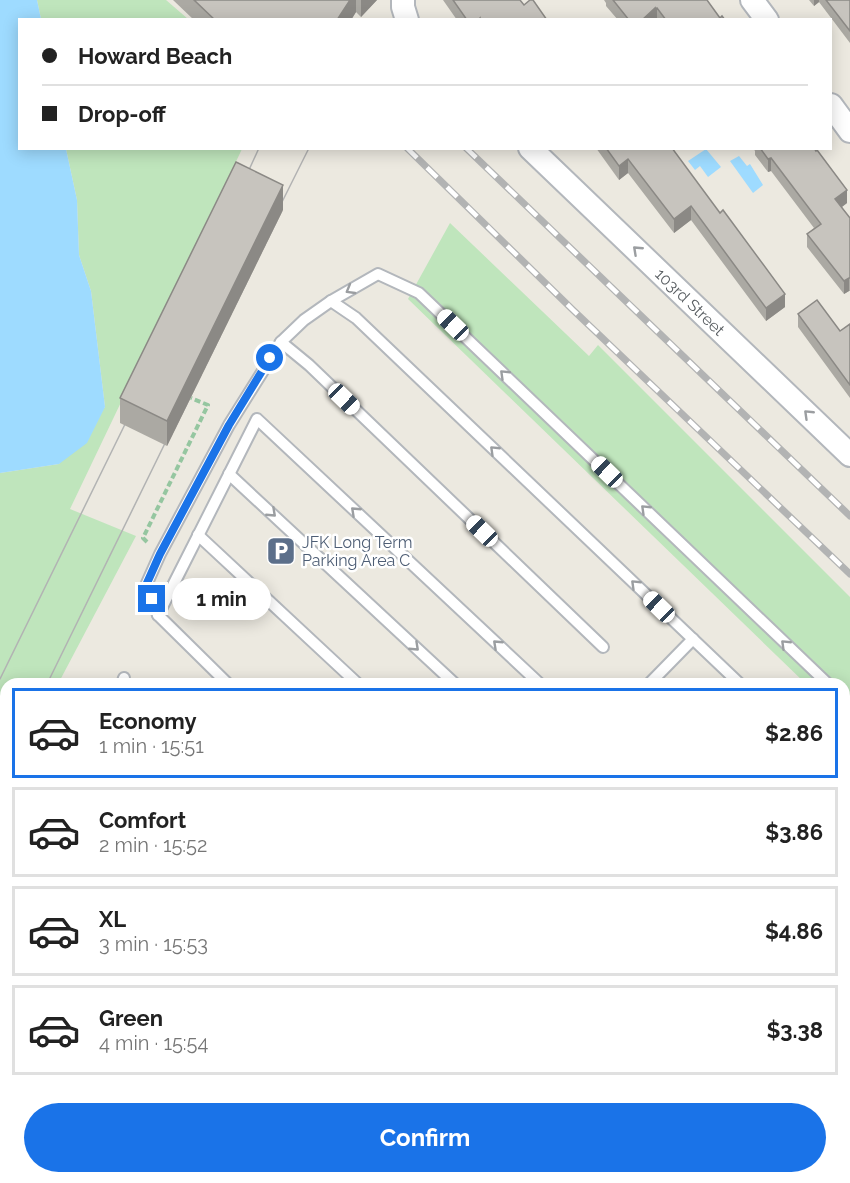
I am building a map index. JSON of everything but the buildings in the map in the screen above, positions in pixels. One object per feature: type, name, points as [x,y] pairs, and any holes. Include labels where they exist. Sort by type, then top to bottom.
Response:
[{"type":"street","points":[[403,0],[406,18]]},
{"type":"street","points":[[752,0],[766,18]]},
{"type":"street","points":[[832,106],[850,131]]},
{"type":"street","name":"103rd Street","points":[[532,150],[850,455]]},
{"type":"lane","points":[[222,678],[158,615],[147,583],[160,554],[229,425],[281,342],[303,320],[378,274],[419,293],[822,678]]},
{"type":"lane","points":[[331,301],[356,318],[734,678]]},
{"type":"lane","points":[[281,342],[309,365],[603,646]]},
{"type":"lane","points":[[158,615],[257,419],[534,678]]},
{"type":"lane","points":[[229,474],[449,678]]},
{"type":"lane","points":[[198,536],[352,678]]},
{"type":"lane","points":[[655,678],[693,639]]},
{"type":"path","points":[[160,554],[143,538],[208,405],[191,398]]},
{"type":"green space","points":[[37,0],[166,0],[187,18],[41,18]]},
{"type":"green space","points":[[66,150],[242,150],[70,509],[136,536],[61,678],[0,678],[0,473],[59,464],[105,407],[91,291],[79,255],[77,200]]},
{"type":"green space","points":[[450,223],[589,356],[598,345],[850,597],[850,678],[800,678],[408,299]]},
{"type":"water","points":[[0,0],[37,0],[41,18],[18,18],[18,150],[66,150],[77,200],[79,255],[91,291],[105,407],[87,443],[59,464],[0,473]]},
{"type":"water","points":[[707,150],[721,167],[708,177],[700,166],[695,170],[688,161]]},
{"type":"water","points":[[739,156],[747,166],[750,164],[763,185],[753,193],[730,161]]},
{"type":"tram line","points":[[243,183],[258,150]]},
{"type":"tram line","points":[[275,216],[308,150]]},
{"type":"tram line","points":[[0,678],[132,410]]},
{"type":"tram line","points":[[50,678],[172,429]]},
{"type":"railway","points":[[409,150],[850,574]]},
{"type":"railway","points":[[468,150],[850,516]]},
{"type":"place","name":"JFK Long Term Parking Area C","points":[[281,551]]},
{"type":"route","points":[[152,599],[147,583],[160,554],[229,425],[270,358]]}]
